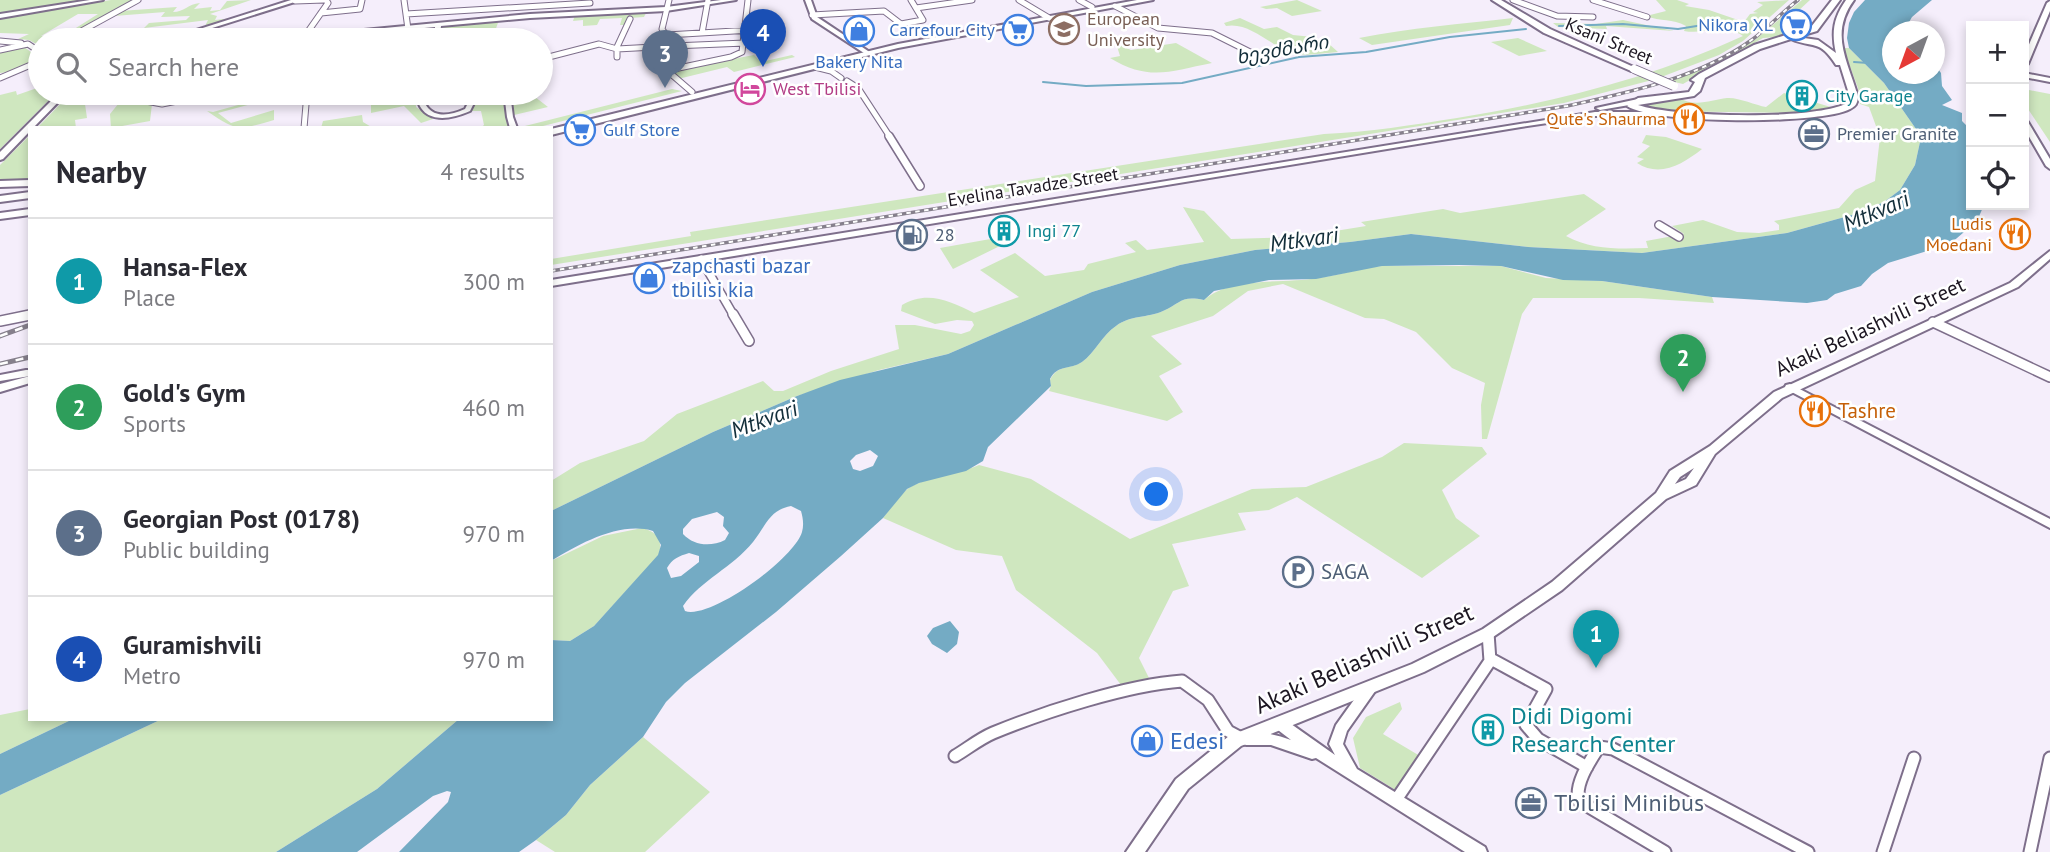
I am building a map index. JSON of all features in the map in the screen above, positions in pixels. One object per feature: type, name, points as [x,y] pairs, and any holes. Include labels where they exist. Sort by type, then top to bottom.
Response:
[{"type":"main road","points":[[553,127],[866,52],[1132,0]]},
{"type":"main road","points":[[1047,17],[1149,0]]},
{"type":"main road","name":"Ksani Street","points":[[1496,0],[1547,32],[1674,86]]},
{"type":"main road","points":[[1835,37],[1826,40],[1807,36],[1821,23],[1836,0]]},
{"type":"main road","points":[[1845,68],[1835,37],[1839,18],[1850,0]]},
{"type":"main road","points":[[207,28],[296,1]]},
{"type":"main road","points":[[2029,52],[2049,6]]},
{"type":"main road","points":[[1674,86],[1687,88],[1702,76],[1761,45],[1811,31]]},
{"type":"main road","points":[[1786,39],[1807,39],[1822,44],[1845,68]]},
{"type":"main road","points":[[553,132],[866,52]]},
{"type":"main road","name":"Evelina Tavadze Street","points":[[553,283],[1595,114],[1799,116],[1836,111],[1848,107],[1854,100],[1845,68]]},
{"type":"main road","name":"Evelina Tavadze Street","points":[[1521,125],[1691,94],[1696,91],[1702,76]]},
{"type":"main road","points":[[1663,97],[1681,92],[1674,86]]},
{"type":"main road","name":"Evelina Tavadze Street","points":[[1638,102],[1632,108],[1680,114]]},
{"type":"main road","points":[[31,126],[51,105]]},
{"type":"main road","points":[[0,157],[28,129]]},
{"type":"main road","points":[[2029,130],[2050,166]]},
{"type":"main road","points":[[0,184],[28,183]]},
{"type":"main road","points":[[0,199],[28,195]]},
{"type":"main road","points":[[0,216],[28,212]]},
{"type":"main road","points":[[0,222],[28,218]]},
{"type":"main road","name":"Akaki Beliashvili Street","points":[[1661,496],[1675,474],[1714,449],[1790,387],[2014,285],[2048,260]]},
{"type":"main road","points":[[0,388],[3,383],[0,379],[28,373]]},
{"type":"main road","points":[[0,388],[28,380]]},
{"type":"main road","name":"Akaki Beliashvili Street","points":[[1135,852],[1182,784],[1236,741],[1418,668],[1488,634],[1556,586],[1661,496],[1691,482],[1714,449]]},
{"type":"street","points":[[0,16],[100,0]]},
{"type":"street","points":[[87,28],[138,0]]},
{"type":"street","points":[[321,13],[360,9],[362,0]]},
{"type":"street","points":[[404,0],[408,28]]},
{"type":"street","points":[[668,0],[662,29],[673,46],[669,63]]},
{"type":"street","points":[[418,28],[594,12],[666,9],[733,0]]},
{"type":"street","points":[[692,92],[672,76],[671,71],[742,52],[748,0]]},
{"type":"street","points":[[808,0],[812,15],[866,52]]},
{"type":"street","points":[[812,15],[833,11],[855,15],[882,9],[901,24],[923,20],[911,0]]},
{"type":"street","points":[[916,8],[972,0]]},
{"type":"street","points":[[1018,0],[1047,17]]},
{"type":"street","points":[[1079,0],[1092,7]]},
{"type":"street","points":[[1513,0],[1557,16],[1593,17]]},
{"type":"street","points":[[1593,0],[1647,17]]},
{"type":"street","points":[[1600,2],[1609,0]]},
{"type":"street","points":[[296,1],[326,1],[311,28]]},
{"type":"street","points":[[407,14],[591,1],[594,12]]},
{"type":"street","points":[[702,33],[708,2]]},
{"type":"street","points":[[1115,6],[1158,28],[1212,33],[1260,57]]},
{"type":"street","points":[[617,57],[617,49],[630,19]]},
{"type":"street","points":[[769,48],[772,23]]},
{"type":"street","points":[[667,35],[770,29]]},
{"type":"street","points":[[0,41],[19,41],[22,45]]},
{"type":"street","points":[[553,56],[599,44],[617,49],[745,43]]},
{"type":"street","points":[[0,50],[28,46]]},
{"type":"street","points":[[0,78],[28,66]]},
{"type":"street","points":[[815,67],[831,71],[858,88],[920,186]]},
{"type":"street","points":[[2029,76],[2050,80]]},
{"type":"street","points":[[304,126],[305,105]]},
{"type":"street","points":[[421,105],[432,115],[440,117],[468,110],[470,105]]},
{"type":"street","points":[[508,105],[513,126]]},
{"type":"street","points":[[1659,225],[1679,237]]},
{"type":"street","points":[[701,259],[749,341]]},
{"type":"street","points":[[0,321],[28,315]]},
{"type":"street","points":[[1933,322],[2050,377]]},
{"type":"street","points":[[1790,387],[2050,524]]},
{"type":"street","points":[[1675,474],[1691,482]]},
{"type":"street","points":[[1396,800],[1447,729],[1491,659],[1488,634]]},
{"type":"street","points":[[1491,659],[1546,689],[1526,725],[1538,739],[1587,766]]},
{"type":"street","points":[[955,756],[991,734],[1067,708],[1157,683],[1182,681],[1208,700],[1228,731],[1243,739],[1271,739],[1327,758]]},
{"type":"street","points":[[1352,772],[1336,744],[1341,729],[1371,687]]},
{"type":"street","points":[[1279,723],[1327,758],[1479,852]]},
{"type":"street","points":[[1665,852],[1579,801],[1577,794],[1587,766],[1599,747],[1608,747],[1804,851]]},
{"type":"street","points":[[1883,852],[1914,758]]},
{"type":"street","points":[[2030,852],[2050,758]]},
{"type":"green space","points":[[0,0],[90,0],[0,14]]},
{"type":"green space","points":[[111,0],[135,0],[85,28],[76,28],[98,14],[78,14],[54,28],[28,28],[28,34],[0,33],[0,17]]},
{"type":"green space","points":[[251,0],[210,14],[217,16],[215,20],[241,17],[204,28],[208,20],[144,28],[149,23],[186,20],[190,16],[161,17],[165,12],[114,16],[102,22],[120,11],[177,7],[173,12],[177,12],[200,3],[194,9],[212,7],[210,11],[220,10],[227,1]]},
{"type":"green space","points":[[1297,0],[1322,11],[1292,16],[1277,8],[1260,7]]},
{"type":"green space","points":[[1656,0],[1677,0],[1689,4],[1685,6],[1709,10],[1744,22],[1750,14],[1758,13],[1753,12],[1763,5],[1757,2],[1789,0],[1743,41],[1719,55],[1656,79],[1564,103],[553,265],[553,259],[691,236],[690,232],[1324,134],[1391,128],[1494,112],[1603,87],[1673,64],[1743,36],[1729,30],[1684,31],[1686,26],[1681,24],[1646,16],[1666,11]]},
{"type":"green space","points":[[1802,0],[1810,0],[1783,25],[1789,36],[1763,38],[1683,84],[1670,81],[1726,57],[1756,39]]},
{"type":"green space","points":[[664,10],[646,13],[644,17],[629,18],[626,25],[620,25],[622,18],[600,19],[597,25],[583,26],[583,20],[573,21],[575,15],[606,16],[607,13]]},
{"type":"green space","points":[[1240,18],[1264,29],[1277,27],[1293,35],[1313,37],[1328,43],[1338,52],[1313,55],[1289,52],[1254,32],[1226,26],[1224,23]]},
{"type":"green space","points":[[1513,18],[1510,25],[1372,45],[1359,38],[1416,29]]},
{"type":"green space","points":[[499,20],[496,28],[439,26]]},
{"type":"green space","points":[[1623,20],[1674,31],[1606,26],[1607,29],[1558,27],[1553,23],[1596,24]]},
{"type":"green space","points":[[1518,38],[1547,51],[1519,56],[1491,42]]},
{"type":"green space","points":[[1116,43],[1131,50],[1176,43],[1212,63],[1172,71],[1137,70],[1110,58],[1120,56]]},
{"type":"green space","points":[[23,46],[28,50],[28,64],[0,73],[0,51]]},
{"type":"green space","points":[[1843,48],[1849,48],[1885,84],[1916,129],[1920,142],[1915,165],[1900,190],[1884,202],[1859,213],[1787,233],[1642,253],[1528,247],[1411,234],[1255,250],[1180,265],[1092,292],[948,354],[879,370],[797,396],[713,432],[553,510],[553,480],[580,463],[644,441],[677,414],[763,381],[774,391],[783,391],[831,371],[899,349],[895,325],[915,325],[961,334],[970,331],[974,325],[972,321],[957,320],[935,324],[901,311],[902,305],[920,298],[938,299],[974,313],[1019,297],[980,270],[1015,253],[1045,276],[1084,270],[1088,264],[1136,252],[1125,243],[1136,240],[1147,250],[1204,242],[1183,207],[1204,211],[1231,239],[1298,237],[1366,226],[1361,222],[1443,209],[1460,213],[1584,194],[1606,209],[1566,236],[1585,244],[1648,248],[1646,241],[1684,234],[1672,226],[1703,220],[1737,232],[1779,230],[1779,225],[1774,221],[1839,208],[1855,190],[1875,181],[1880,137],[1869,107],[1860,104],[1858,88]]},
{"type":"green space","points":[[754,55],[761,62],[792,55],[795,57],[734,72],[727,67],[678,79],[673,73],[679,69]]},
{"type":"green space","points":[[672,89],[682,91],[543,126],[525,126]]},
{"type":"green space","points":[[2029,90],[2050,94],[2050,142],[2029,110]]},
{"type":"green space","points":[[16,91],[17,95],[28,91],[28,105],[44,105],[0,149],[0,95]]},
{"type":"green space","points":[[1784,93],[1834,108],[1803,113],[1654,111],[1637,106],[1678,97],[1696,103],[1731,98],[1766,107]]},
{"type":"green space","points":[[59,105],[85,105],[87,118],[75,120],[76,126],[39,126]]},
{"type":"green space","points":[[117,105],[152,105],[150,121],[111,126],[110,114]]},
{"type":"green space","points":[[247,105],[218,113],[231,123],[274,110],[274,120],[253,126],[232,126],[207,111]]},
{"type":"green space","points":[[371,105],[416,105],[433,119],[421,123],[404,106],[371,113]]},
{"type":"green space","points":[[474,105],[507,105],[512,126],[483,126],[481,111],[471,111]]},
{"type":"green space","points":[[513,105],[548,107],[514,115]]},
{"type":"green space","points":[[362,115],[363,122],[370,126],[322,126],[323,121]]},
{"type":"green space","points":[[1646,135],[1666,137],[1702,149],[1671,167],[1646,167],[1637,163],[1644,159],[1637,157],[1650,146],[1642,143]]},
{"type":"green space","points":[[28,137],[28,181],[0,179],[0,165]]},
{"type":"green space","points":[[996,238],[1004,244],[953,269],[940,248]]},
{"type":"green space","points":[[1382,266],[1501,266],[1546,278],[1602,281],[1712,297],[1714,303],[1639,298],[1533,298],[1522,314],[1487,439],[1482,439],[1481,405],[1485,383],[1452,368],[1416,332],[1384,319],[1365,318],[1283,284],[1248,291],[1213,316],[1151,336],[1182,364],[1159,376],[1183,412],[1167,421],[1049,391],[1053,375],[1060,369],[1082,362],[1121,322],[1163,311],[1186,299],[1204,300],[1229,287],[1259,282],[1305,280]]},
{"type":"green space","points":[[1404,443],[1482,447],[1487,454],[1442,490],[1456,518],[1480,536],[1422,578],[1297,497],[1269,510],[1238,513],[1246,530],[1172,544],[1189,586],[1173,591],[1139,658],[1149,678],[1121,685],[1097,653],[1016,590],[1002,556],[956,550],[883,518],[909,488],[979,465],[1031,479],[1130,539],[1252,489],[1306,487],[1382,457]]},
{"type":"green space","points":[[642,528],[658,537],[659,555],[594,626],[570,641],[553,640],[553,560],[603,536]]},
{"type":"green space","points":[[1400,702],[1402,709],[1383,734],[1420,756],[1397,791],[1360,768],[1353,738],[1366,717]]},
{"type":"green space","points":[[28,709],[28,721],[69,721],[0,754],[0,715]]},
{"type":"green space","points":[[158,721],[457,721],[377,789],[276,852],[0,852],[0,795]]},
{"type":"green space","points":[[643,737],[710,792],[645,852],[555,852],[536,840],[566,815],[590,785]]},
{"type":"water","points":[[1865,0],[1932,0],[1910,21],[1882,21],[1882,81],[1849,48],[1847,38],[1854,12]]},
{"type":"water","name":"Mtkvari","points":[[1885,84],[1942,84],[1952,100],[1942,105],[1962,113],[1962,121],[1966,125],[1966,210],[1982,210],[1977,221],[1950,244],[1888,263],[1861,286],[1835,294],[1827,300],[1807,303],[1712,297],[1602,281],[1563,280],[1501,266],[1382,266],[1316,279],[1269,280],[1214,291],[1204,300],[1186,299],[1163,311],[1121,322],[1082,362],[1053,374],[1050,379],[1051,386],[988,447],[983,461],[966,471],[919,483],[907,489],[883,518],[841,556],[776,612],[685,683],[666,702],[643,737],[590,785],[566,815],[519,852],[399,852],[448,802],[451,792],[447,791],[433,796],[357,852],[276,852],[377,789],[457,721],[553,721],[553,640],[570,641],[594,626],[658,555],[661,545],[653,531],[627,529],[587,541],[553,560],[553,510],[713,432],[840,380],[948,354],[1092,292],[1180,265],[1255,250],[1411,234],[1528,247],[1642,253],[1787,233],[1859,213],[1884,202],[1900,190],[1915,165],[1920,142],[1916,129]],"holes":[[[870,450],[878,456],[873,466],[860,471],[853,469],[850,461],[856,455]],[[791,506],[801,511],[802,532],[796,544],[768,571],[750,585],[713,606],[697,611],[685,611],[683,606],[690,597],[745,551],[773,515]],[[717,512],[724,517],[723,526],[729,533],[725,540],[708,544],[697,543],[683,534],[683,529],[692,519]],[[689,553],[699,556],[699,562],[681,576],[671,578],[667,568],[674,560]]]},
{"type":"water","points":[[950,621],[959,632],[957,644],[947,653],[932,644],[927,636],[933,628]]},
{"type":"water","points":[[69,721],[158,721],[0,795],[0,754]]},
{"type":"waterway","name":"ხევძმარი","points":[[1559,26],[1623,24],[1678,29],[1709,24],[1722,28]]},
{"type":"waterway","name":"ხევძმარი","points":[[1043,82],[1086,86],[1182,83],[1299,57],[1366,52],[1450,37],[1526,29]]},
{"type":"waterway","name":"ხევძმარი","points":[[1854,62],[1868,63]]},
{"type":"railway","points":[[553,271],[1567,106],[1664,82],[1710,64],[1753,39],[1798,0]]},
{"type":"railway","points":[[0,336],[28,326]]},
{"type":"railway","points":[[0,364],[28,357]]},
{"type":"place","name":"Nikora XL","points":[[1796,25]]},
{"type":"place","name":"European University","points":[[1064,29]]},
{"type":"place","name":"Carrefour City","points":[[1018,30]]},
{"type":"place","name":"Bakery Nita","points":[[859,31]]},
{"type":"place","name":"Guramishvili","points":[[763,67]]},
{"type":"place","name":"Georgian Post (0178)","points":[[665,88]]},
{"type":"place","name":"West Tbilisi","points":[[750,89]]},
{"type":"place","name":"City Garage","points":[[1802,96]]},
{"type":"place","name":"Qute's Shaurma","points":[[1689,119]]},
{"type":"place","name":"Gulf Store","points":[[580,130]]},
{"type":"place","name":"Premier Granite","points":[[1814,134]]},
{"type":"place","name":"Ingi 77","points":[[1004,231]]},
{"type":"place","name":"Ludis Moedani","points":[[2015,234]]},
{"type":"place","name":"28","points":[[912,235]]},
{"type":"place","name":"zapchasti bazar tbilisi kia","points":[[649,278]]},
{"type":"place","name":"Gold's Gym","points":[[1683,392]]},
{"type":"place","name":"Tashre","points":[[1815,411]]},
{"type":"place","name":"SAGA","points":[[1298,572]]},
{"type":"place","name":"Hansa-Flex","points":[[1596,668]]},
{"type":"place","name":"Didi Digomi Research Center","points":[[1488,730]]},
{"type":"place","name":"Edesi","points":[[1147,741]]},
{"type":"place","name":"Tbilisi Minibus","points":[[1531,803]]}]
